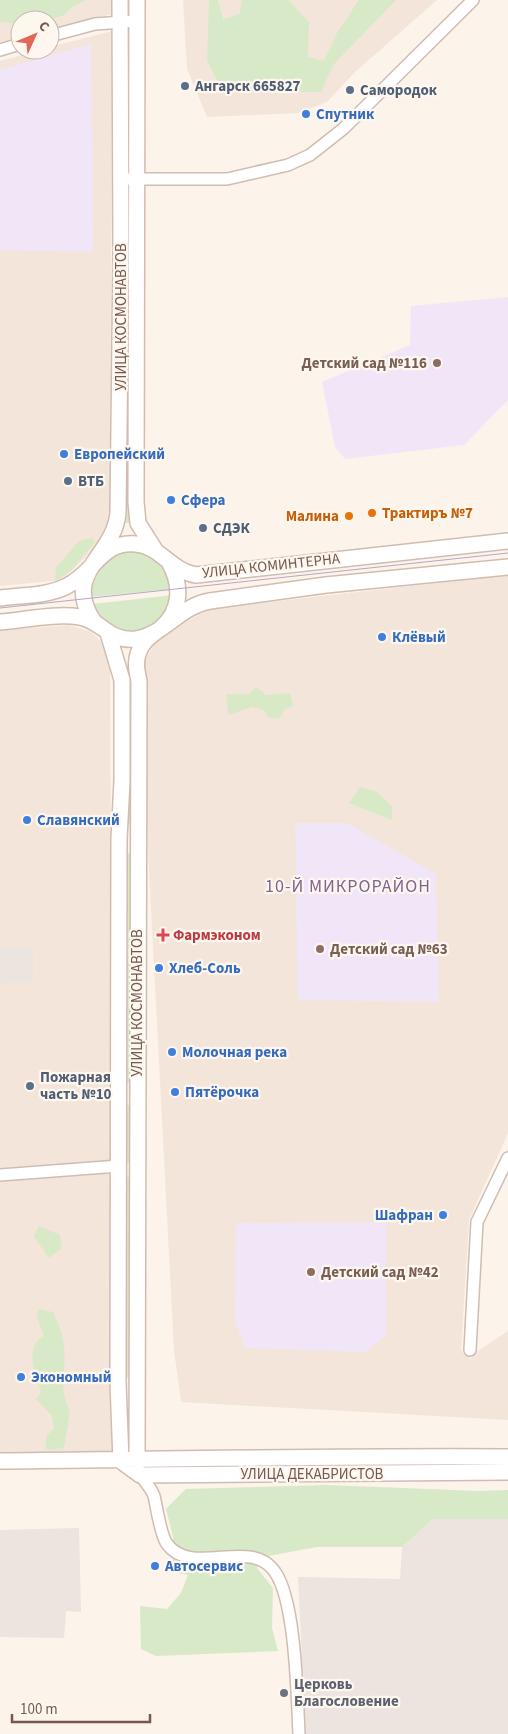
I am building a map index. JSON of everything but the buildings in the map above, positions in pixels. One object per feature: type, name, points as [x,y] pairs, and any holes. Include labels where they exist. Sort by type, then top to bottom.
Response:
[{"type":"street","name":"УЛИЦА КОСМОНАВТОВ","points":[[94,622],[86,608],[83,591],[88,570],[114,531],[118,513],[121,179],[120,0]]},
{"type":"street","name":"УЛИЦА КОСМОНАВТОВ","points":[[137,0],[136,502],[138,523],[155,550]]},
{"type":"street","points":[[121,179],[227,179],[288,166],[310,156],[343,130],[473,0]]},
{"type":"street","points":[[60,33],[95,24],[138,21]]},
{"type":"street","name":"УЛИЦА КОМИНТЕРНА","points":[[0,598],[41,593],[65,587],[79,578],[94,560],[108,549],[127,544],[137,544],[155,550],[179,570],[196,575],[508,541]]},
{"type":"street","name":"УЛИЦА КОСМОНАВТОВ","points":[[137,1458],[138,681],[136,661],[144,641],[167,622],[177,604],[178,583],[170,564]]},
{"type":"street","name":"УЛИЦА КОМИНТЕРНА","points":[[0,622],[75,617],[94,622],[116,637],[134,639],[143,638],[160,629],[187,608],[210,600],[334,584],[508,567]]},
{"type":"street","name":"УЛИЦА КОСМОНАВТОВ","points":[[108,633],[122,680],[122,781],[119,839],[118,1382],[121,1461]]},
{"type":"street","points":[[119,839],[138,840]]},
{"type":"street","points":[[470,1350],[477,1222],[508,1158]]},
{"type":"street","points":[[0,1175],[119,1166]]},
{"type":"street","points":[[118,1382],[136,1382]]},
{"type":"street","points":[[391,1456],[391,1474]]},
{"type":"street","name":"УЛИЦА ДЕКАБРИСТОВ","points":[[0,1461],[121,1461],[137,1458],[508,1457]]},
{"type":"street","points":[[137,1458],[140,1475]]},
{"type":"street","points":[[121,1461],[140,1475],[153,1493],[166,1542],[178,1554],[195,1558],[245,1557],[263,1561],[275,1572],[288,1611],[296,1666],[299,1734]]},
{"type":"street","name":"УЛИЦА ДЕКАБРИСТОВ","points":[[140,1475],[508,1472]]},
{"type":"shaded area","points":[[0,0],[112,0],[112,14],[60,27],[60,10],[10,10],[10,40],[0,43]]},
{"type":"shaded area","points":[[183,0],[437,0],[355,72],[327,102],[298,113],[207,117],[187,69]]},
{"type":"shaded area","points":[[112,31],[110,518],[94,549],[62,580],[0,586],[0,61],[10,58],[10,60],[60,60],[60,44]]},
{"type":"shaded area","points":[[91,44],[93,252],[0,250],[0,70],[35,60],[60,60],[60,53]]},
{"type":"shaded area","name":"Детский сад №116","points":[[508,297],[508,400],[464,445],[345,459],[335,447],[322,382],[410,345],[411,306]]},
{"type":"shaded area","points":[[508,575],[508,1133],[469,1220],[461,1350],[471,1359],[478,1351],[508,1331],[508,1420],[181,1402],[174,1350],[141,716],[144,662],[156,641],[208,609]]},
{"type":"shaded area","points":[[69,625],[91,632],[101,641],[110,670],[113,1453],[0,1452],[0,630]]},
{"type":"shaded area","points":[[295,823],[347,823],[436,874],[439,1002],[298,1000]]},
{"type":"shaded area","points":[[0,947],[33,947],[33,982],[0,983]]},
{"type":"shaded area","name":"Детский сад №42","points":[[386,1222],[386,1335],[366,1352],[246,1348],[235,1322],[236,1223]]},
{"type":"shaded area","points":[[433,1519],[508,1519],[508,1734],[306,1734],[298,1577],[400,1579],[402,1547]]},
{"type":"shaded area","points":[[79,1528],[81,1612],[66,1611],[64,1638],[0,1637],[0,1530]]},
{"type":"green space","points":[[0,0],[87,0],[71,7],[64,15],[60,16],[60,10],[10,10],[10,23],[0,22]]},
{"type":"green space","points":[[209,0],[218,0],[223,20],[240,13],[242,0],[288,0],[309,22],[308,57],[324,61],[337,33],[359,0],[396,0],[333,65],[321,92],[223,92],[207,61]]},
{"type":"green space","points":[[127,47],[131,47],[131,167],[126,167]]},
{"type":"green space","points":[[126,194],[132,194],[129,523],[124,523]]},
{"type":"green space","points":[[92,538],[95,542],[72,570],[55,581],[56,568],[77,543],[81,540]]},
{"type":"green space","points":[[138,549],[162,562],[173,589],[90,597],[92,575],[117,552]]},
{"type":"green space","points":[[174,595],[168,611],[161,620],[145,630],[136,632],[118,630],[109,626],[92,604]]},
{"type":"green space","points":[[127,674],[132,674],[133,824],[128,825]]},
{"type":"green space","points":[[256,687],[266,695],[290,693],[293,706],[285,709],[279,719],[268,717],[264,710],[252,707],[228,715],[226,694],[249,694]]},
{"type":"green space","points":[[360,787],[377,792],[392,806],[392,820],[349,803]]},
{"type":"green space","points":[[127,853],[133,854],[130,1083],[124,1083]]},
{"type":"green space","points":[[125,1105],[131,1105],[129,1163],[124,1163]]},
{"type":"green space","points":[[129,1177],[130,1378],[122,1377],[123,1178]]},
{"type":"green space","points":[[39,1226],[60,1235],[62,1248],[49,1258],[34,1237]]},
{"type":"green space","points":[[38,1309],[53,1312],[63,1341],[65,1354],[64,1396],[70,1411],[64,1448],[45,1450],[47,1435],[54,1429],[52,1416],[36,1399],[41,1393],[34,1370],[33,1354],[34,1347],[44,1336],[37,1317]]},
{"type":"green space","points":[[160,1462],[384,1462],[384,1467],[160,1467]]},
{"type":"green space","points":[[327,1485],[478,1491],[508,1490],[508,1519],[433,1519],[402,1547],[317,1547],[263,1557],[257,1568],[273,1588],[272,1628],[278,1651],[156,1656],[141,1649],[140,1606],[167,1609],[181,1593],[188,1575],[173,1572],[173,1537],[166,1509],[186,1489]]},
{"type":"tram line","points":[[0,608],[508,553]]},
{"type":"place","name":"Ангарск 665827","points":[[185,86]]},
{"type":"place","name":"Самородок","points":[[350,90]]},
{"type":"place","name":"Спутник","points":[[306,114]]},
{"type":"place","name":"Детский сад №116","points":[[437,363]]},
{"type":"place","name":"Европейский","points":[[64,454]]},
{"type":"place","name":"ВТБ","points":[[68,481]]},
{"type":"place","name":"Сфера","points":[[171,500]]},
{"type":"place","name":"Трактиръ №7","points":[[372,513]]},
{"type":"place","name":"Малина","points":[[349,516]]},
{"type":"place","name":"СДЭК","points":[[203,528]]},
{"type":"place","name":"Клёвый","points":[[382,637]]},
{"type":"place","name":"Славянский","points":[[27,820]]},
{"type":"place","name":"Фармэконом","points":[[163,935]]},
{"type":"place","name":"Детский сад №63","points":[[320,949]]},
{"type":"place","name":"Хлеб-Соль","points":[[159,968]]},
{"type":"place","name":"Молочная река","points":[[172,1052]]},
{"type":"place","name":"Пожарная часть №10","points":[[30,1086]]},
{"type":"place","name":"Пятёрочка","points":[[175,1092]]},
{"type":"place","name":"Шафран","points":[[443,1215]]},
{"type":"place","name":"Детский сад №42","points":[[311,1272]]},
{"type":"place","name":"Экономный","points":[[21,1377]]},
{"type":"place","name":"Автосервис","points":[[155,1566]]},
{"type":"place","name":"Церковь Благословение","points":[[284,1693]]},
{"type":"district","name":"10-Й МИКРОРАЙОН","points":[[348,886]]}]
